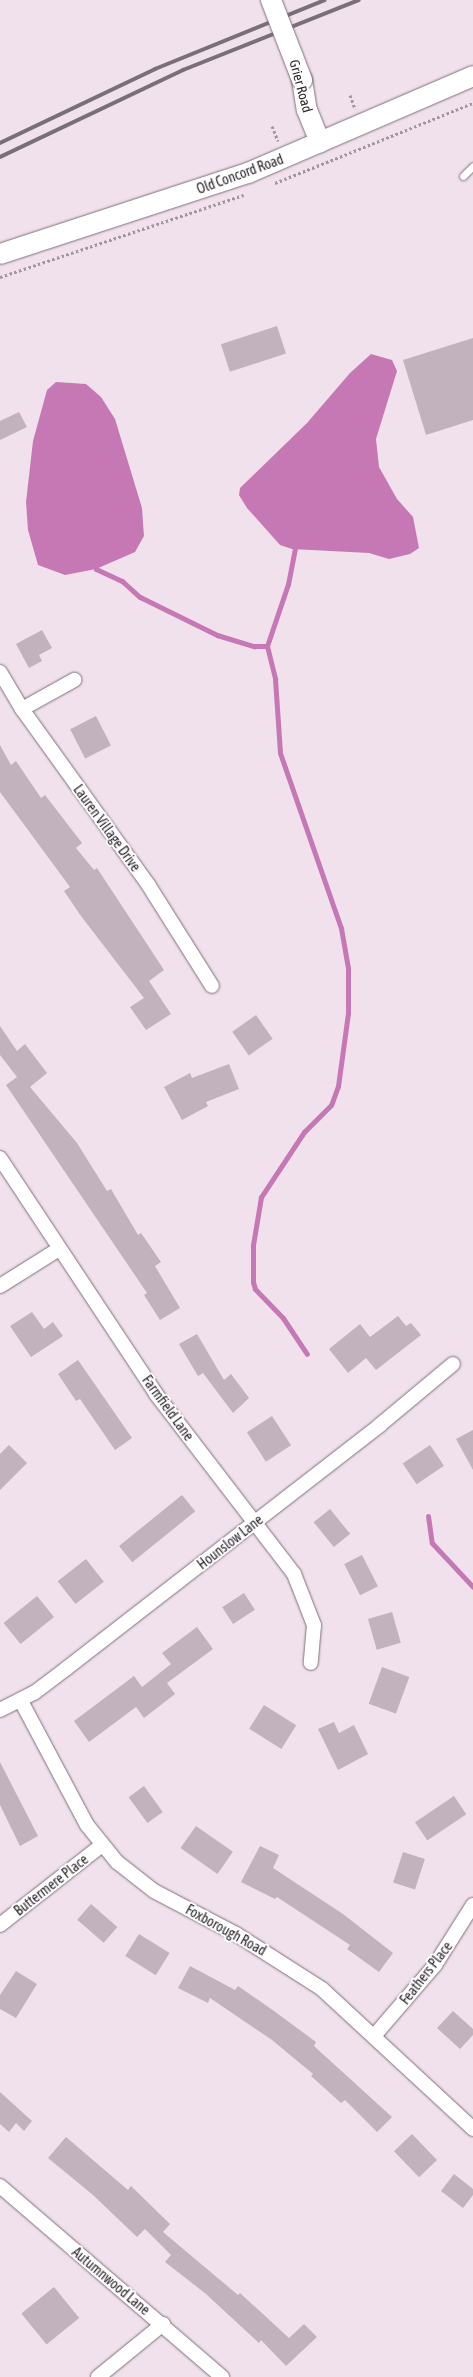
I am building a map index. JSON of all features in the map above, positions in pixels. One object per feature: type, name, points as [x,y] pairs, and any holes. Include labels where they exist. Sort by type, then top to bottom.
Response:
[{"type":"street","name":"Grier Road","points":[[271,0],[302,80],[306,110],[320,143]]},
{"type":"street","name":"Old Concord Road","points":[[0,254],[248,173],[473,76]]},
{"type":"street","name":"Lauren Village Drive","points":[[0,672],[22,710],[149,886],[212,986]]},
{"type":"street","points":[[22,710],[74,680]]},
{"type":"street","name":"Farmfield Lane","points":[[0,1158],[156,1394],[255,1522],[301,1587],[314,1625],[312,1663]]},
{"type":"street","points":[[0,1286],[59,1249]]},
{"type":"street","name":"Hounslow Lane","points":[[0,1710],[20,1700],[255,1522],[453,1364]]},
{"type":"street","name":"Foxborough Road","points":[[20,1700],[87,1825],[102,1845],[154,1891],[236,1934],[322,1989],[473,2129]]},
{"type":"street","name":"Buttermere Place","points":[[0,1925],[102,1845]]},
{"type":"street","name":"Feathers Place","points":[[374,2036],[435,1965],[473,1905]]},
{"type":"street","name":"Autumnwood Lane","points":[[0,2186],[163,2324],[222,2377]]},
{"type":"street","points":[[98,2377],[163,2324]]},
{"type":"lane","points":[[463,176],[473,166]]},
{"type":"shaded area","points":[[371,354],[392,360],[397,371],[376,439],[379,467],[397,499],[413,517],[419,548],[410,554],[389,559],[369,553],[292,549],[280,545],[247,508],[239,495],[240,488],[307,423],[350,373]]},
{"type":"shaded area","points":[[56,382],[86,384],[101,397],[115,419],[142,508],[144,536],[135,552],[96,569],[65,575],[38,565],[28,530],[26,502],[33,441],[47,390]]},
{"type":"building","points":[[277,326],[286,354],[230,372],[221,344]]},
{"type":"building","points":[[473,338],[473,420],[426,435],[403,360]]},
{"type":"building","points":[[19,412],[27,427],[0,440],[0,421]]},
{"type":"building","points":[[42,630],[52,648],[39,655],[42,661],[29,668],[16,644]]},
{"type":"building","points":[[96,716],[111,745],[85,759],[70,729]]},
{"type":"building","points":[[0,745],[11,765],[16,761],[41,798],[45,795],[82,843],[76,848],[94,870],[97,868],[164,970],[149,981],[171,1014],[146,1030],[130,1007],[144,998],[81,916],[64,891],[70,887],[0,792]]},
{"type":"building","points":[[256,1015],[273,1039],[249,1055],[232,1032]]},
{"type":"building","points":[[0,1026],[17,1051],[25,1044],[47,1073],[30,1087],[77,1143],[107,1191],[111,1189],[138,1235],[141,1233],[161,1262],[155,1266],[180,1308],[160,1320],[144,1295],[147,1293],[6,1085],[17,1077],[0,1055]]},
{"type":"building","points":[[229,1064],[239,1089],[206,1102],[208,1106],[182,1120],[164,1087],[190,1073],[192,1078]]},
{"type":"building","points":[[32,1312],[44,1329],[53,1322],[63,1336],[31,1357],[10,1326]]},
{"type":"building","points":[[398,1316],[406,1326],[411,1323],[421,1335],[376,1370],[366,1358],[348,1373],[329,1349],[360,1324],[370,1337]]},
{"type":"building","points":[[197,1334],[224,1380],[231,1374],[249,1398],[233,1413],[203,1373],[198,1376],[179,1344]]},
{"type":"building","points":[[78,1360],[132,1438],[115,1450],[80,1399],[76,1401],[58,1374]]},
{"type":"building","points":[[272,1416],[291,1445],[266,1462],[247,1432]]},
{"type":"building","points":[[473,1430],[473,1470],[456,1439]]},
{"type":"building","points":[[9,1445],[27,1463],[0,1490],[0,1454]]},
{"type":"building","points":[[430,1445],[444,1466],[417,1484],[403,1463]]},
{"type":"building","points":[[182,1495],[195,1511],[132,1562],[119,1546]]},
{"type":"building","points":[[330,1509],[350,1534],[334,1547],[314,1522]]},
{"type":"building","points":[[362,1555],[378,1586],[360,1595],[344,1564]]},
{"type":"building","points":[[86,1559],[104,1582],[75,1604],[58,1581]]},
{"type":"building","points":[[244,1593],[255,1610],[233,1624],[222,1607]]},
{"type":"building","points":[[37,1596],[54,1617],[21,1644],[4,1623]]},
{"type":"building","points":[[392,1612],[401,1643],[377,1650],[368,1619]]},
{"type":"building","points":[[197,1627],[213,1649],[167,1683],[175,1694],[144,1718],[136,1707],[89,1742],[74,1721],[134,1676],[142,1687],[171,1664],[162,1653]]},
{"type":"building","points":[[382,1667],[409,1677],[396,1714],[369,1704]]},
{"type":"building","points":[[264,1705],[296,1725],[281,1749],[249,1729]]},
{"type":"building","points":[[334,1722],[339,1733],[354,1725],[368,1754],[338,1770],[318,1729]]},
{"type":"building","points":[[0,1762],[38,1836],[20,1846],[0,1805]]},
{"type":"building","points":[[144,1786],[163,1812],[147,1823],[129,1797]]},
{"type":"building","points":[[454,1796],[466,1814],[427,1841],[415,1822]]},
{"type":"building","points":[[196,1826],[233,1852],[217,1874],[181,1848]]},
{"type":"building","points":[[260,1846],[279,1855],[273,1868],[343,1914],[393,1953],[379,1972],[347,1949],[350,1945],[277,1897],[275,1899],[241,1882]]},
{"type":"building","points":[[403,1852],[425,1859],[415,1890],[393,1882]]},
{"type":"building","points":[[91,1904],[117,1927],[104,1943],[77,1920]]},
{"type":"building","points":[[139,1934],[170,1953],[156,1975],[125,1956]]},
{"type":"building","points":[[190,1966],[235,1990],[238,1986],[316,2042],[314,2046],[392,2117],[377,2132],[345,2100],[341,2103],[311,2076],[313,2074],[272,2040],[210,1998],[208,2003],[178,1988]]},
{"type":"building","points":[[16,1971],[37,1984],[16,2018],[0,2009],[0,1995]]},
{"type":"building","points":[[453,2011],[473,2029],[473,2035],[460,2049],[437,2028]]},
{"type":"building","points":[[0,2092],[32,2121],[24,2131],[16,2123],[9,2132],[0,2124]]},
{"type":"building","points":[[412,2134],[437,2160],[419,2177],[394,2151]]},
{"type":"building","points":[[66,2137],[128,2190],[131,2186],[170,2224],[163,2232],[238,2295],[240,2293],[289,2338],[304,2324],[317,2337],[286,2366],[261,2340],[259,2343],[206,2294],[165,2262],[171,2255],[145,2229],[137,2237],[93,2195],[48,2158]]},
{"type":"building","points":[[454,2174],[473,2189],[473,2195],[463,2208],[441,2191]]},
{"type":"building","points":[[54,2287],[79,2318],[47,2345],[21,2313]]},
{"type":"waterway","points":[[296,543],[288,584],[267,646],[275,679],[280,753],[341,928],[348,968],[348,1013],[338,1086],[331,1105],[304,1132],[261,1197],[253,1245],[253,1282],[255,1289],[283,1318],[307,1354]]},
{"type":"waterway","points":[[95,563],[96,569],[122,581],[140,597],[217,635],[254,646],[267,646]]},
{"type":"waterway","points":[[428,1516],[432,1543],[473,1587]]},
{"type":"railway","points":[[0,143],[155,69],[325,0]]},
{"type":"railway","points":[[0,157],[183,70],[359,0]]}]
